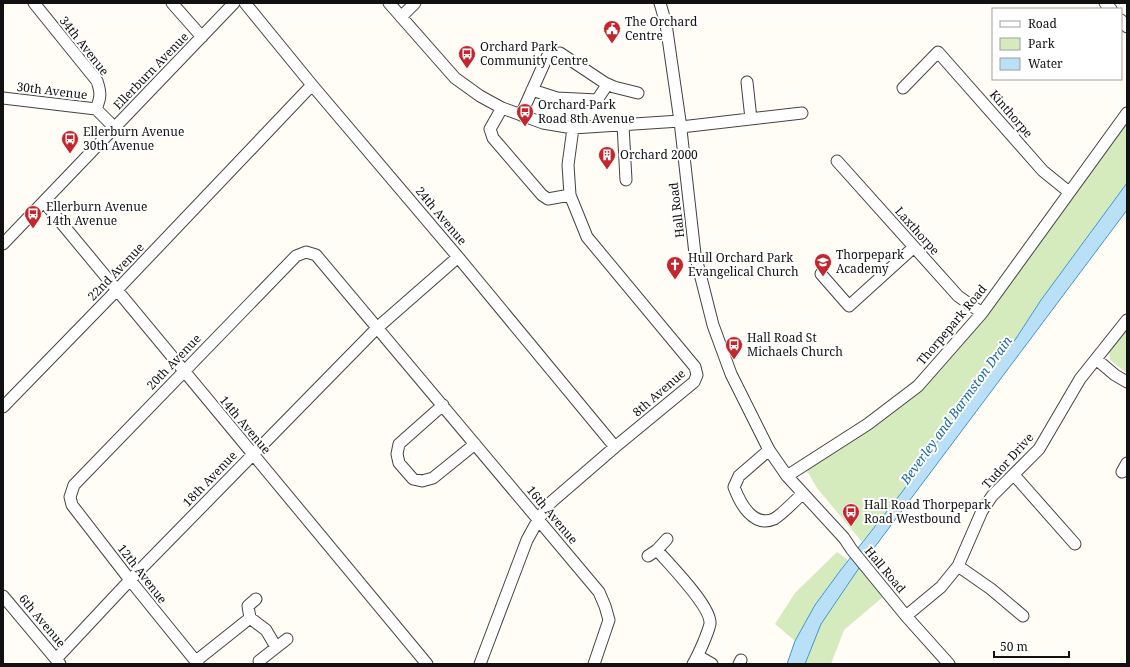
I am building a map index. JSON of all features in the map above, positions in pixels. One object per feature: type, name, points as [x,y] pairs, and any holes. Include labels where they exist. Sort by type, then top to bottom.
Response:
[{"type":"street","name":"34th Avenue","points":[[34,3],[97,81],[101,91],[96,109]]},
{"type":"street","points":[[172,3],[202,37]]},
{"type":"street","name":"Ellerburn Avenue","points":[[3,244],[234,3]]},
{"type":"street","name":"24th Avenue","points":[[245,3],[615,447]]},
{"type":"street","points":[[389,3],[455,78],[480,96],[502,108],[543,123],[573,128],[680,124],[751,119],[802,113]]},
{"type":"street","points":[[401,17],[415,3]]},
{"type":"street","name":"Hall Road","points":[[660,3],[666,24],[696,254],[713,325],[731,374],[768,450],[787,476],[844,538],[852,550],[906,616],[949,664]]},
{"type":"street","name":"Kinthorpe","points":[[903,88],[938,52],[1043,171],[1069,192]]},
{"type":"street","points":[[521,115],[547,58],[552,54],[560,53],[605,83],[638,93]]},
{"type":"street","points":[[747,82],[751,119]]},
{"type":"street","points":[[532,90],[556,98],[597,100],[602,95],[605,88],[605,83]]},
{"type":"street","name":"22nd Avenue","points":[[3,407],[116,291],[312,85]]},
{"type":"street","name":"30th Avenue","points":[[3,98],[96,109],[115,128]]},
{"type":"street","points":[[502,108],[490,129],[493,138],[542,195],[548,199],[570,195]]},
{"type":"street","name":"Thorpepark Road","points":[[787,476],[868,424],[918,386],[982,313],[1127,113]]},
{"type":"street","points":[[623,125],[626,180]]},
{"type":"street","name":"8th Avenue","points":[[480,664],[527,540],[549,504],[694,382],[697,375],[695,367],[587,237],[570,195],[568,165],[573,128]]},
{"type":"street","name":"Laxthorpe","points":[[837,161],[958,296],[982,313]]},
{"type":"street","name":"14th Avenue","points":[[44,202],[116,291],[427,664]]},
{"type":"street","points":[[821,274],[849,306],[914,247]]},
{"type":"street","name":"16th Avenue","points":[[306,252],[316,255],[599,592],[609,620],[594,664]]},
{"type":"street","name":"20th Avenue","points":[[70,497],[74,485],[296,256],[306,252]]},
{"type":"street","name":"18th Avenue","points":[[59,661],[130,580],[252,454],[377,328],[458,257]]},
{"type":"street","name":"Tudor Drive","points":[[906,616],[941,587],[958,566],[982,511],[992,496],[1039,449],[1080,379],[1127,320]]},
{"type":"street","points":[[1096,359],[1115,375],[1127,382]]},
{"type":"street","points":[[443,405],[399,444],[397,454],[399,463],[413,478],[422,481],[433,478],[475,444]]},
{"type":"street","points":[[768,450],[739,476],[734,487],[738,499],[753,518],[765,521],[774,518],[802,494]]},
{"type":"street","points":[[1014,475],[1075,544]]},
{"type":"street","name":"12th Avenue","points":[[70,497],[72,505],[197,663]]},
{"type":"street","points":[[667,539],[652,553],[701,600],[707,611],[710,623],[696,660],[712,664]]},
{"type":"street","points":[[958,566],[991,589],[1023,616]]},
{"type":"street","name":"6th Avenue","points":[[3,596],[59,661]]},
{"type":"street","points":[[256,599],[248,606],[250,618],[266,630],[276,647]]},
{"type":"street","points":[[197,663],[250,618]]},
{"type":"street","points":[[259,661],[287,639]]},
{"type":"green space","points":[[1127,117],[1127,183],[1041,300],[1015,340],[997,360],[979,388],[956,415],[902,492],[862,542],[817,488],[802,462],[866,417],[912,382],[970,322]]},
{"type":"green space","points":[[1125,331],[1127,333],[1127,373],[1110,360],[1109,351]]},
{"type":"green space","points":[[837,552],[848,560],[815,605],[795,641],[775,624],[795,593]]},
{"type":"green space","points":[[859,568],[884,596],[844,630],[831,664],[805,664],[821,624]]},
{"type":"water","points":[[1127,183],[1127,210],[859,568],[821,624],[805,664],[787,664],[795,641],[815,605],[902,492],[956,415],[979,388],[997,360],[1015,340],[1041,300]]},
{"type":"place","name":"The Orchard Centre","points":[[612,44]]},
{"type":"place","name":"Orchard Park Community Centre","points":[[467,69]]},
{"type":"place","name":"Orchard Park Road 8th Avenue","points":[[525,127]]},
{"type":"place","name":"Ellerburn Avenue 30th Avenue","points":[[70,154]]},
{"type":"place","name":"Orchard 2000","points":[[607,170]]},
{"type":"place","name":"Ellerburn Avenue 14th Avenue","points":[[33,229]]},
{"type":"place","name":"Thorpepark Academy","points":[[823,277]]},
{"type":"place","name":"Hull Orchard Park Evangelical Church","points":[[675,280]]},
{"type":"place","name":"Hall Road St Michaels Church","points":[[734,360]]},
{"type":"place","name":"Hall Road Thorpepark Road Westbound","points":[[851,527]]},
{"type":"water label","name":"Beverley and Barmston Drain","points":[[956,410]]}]
